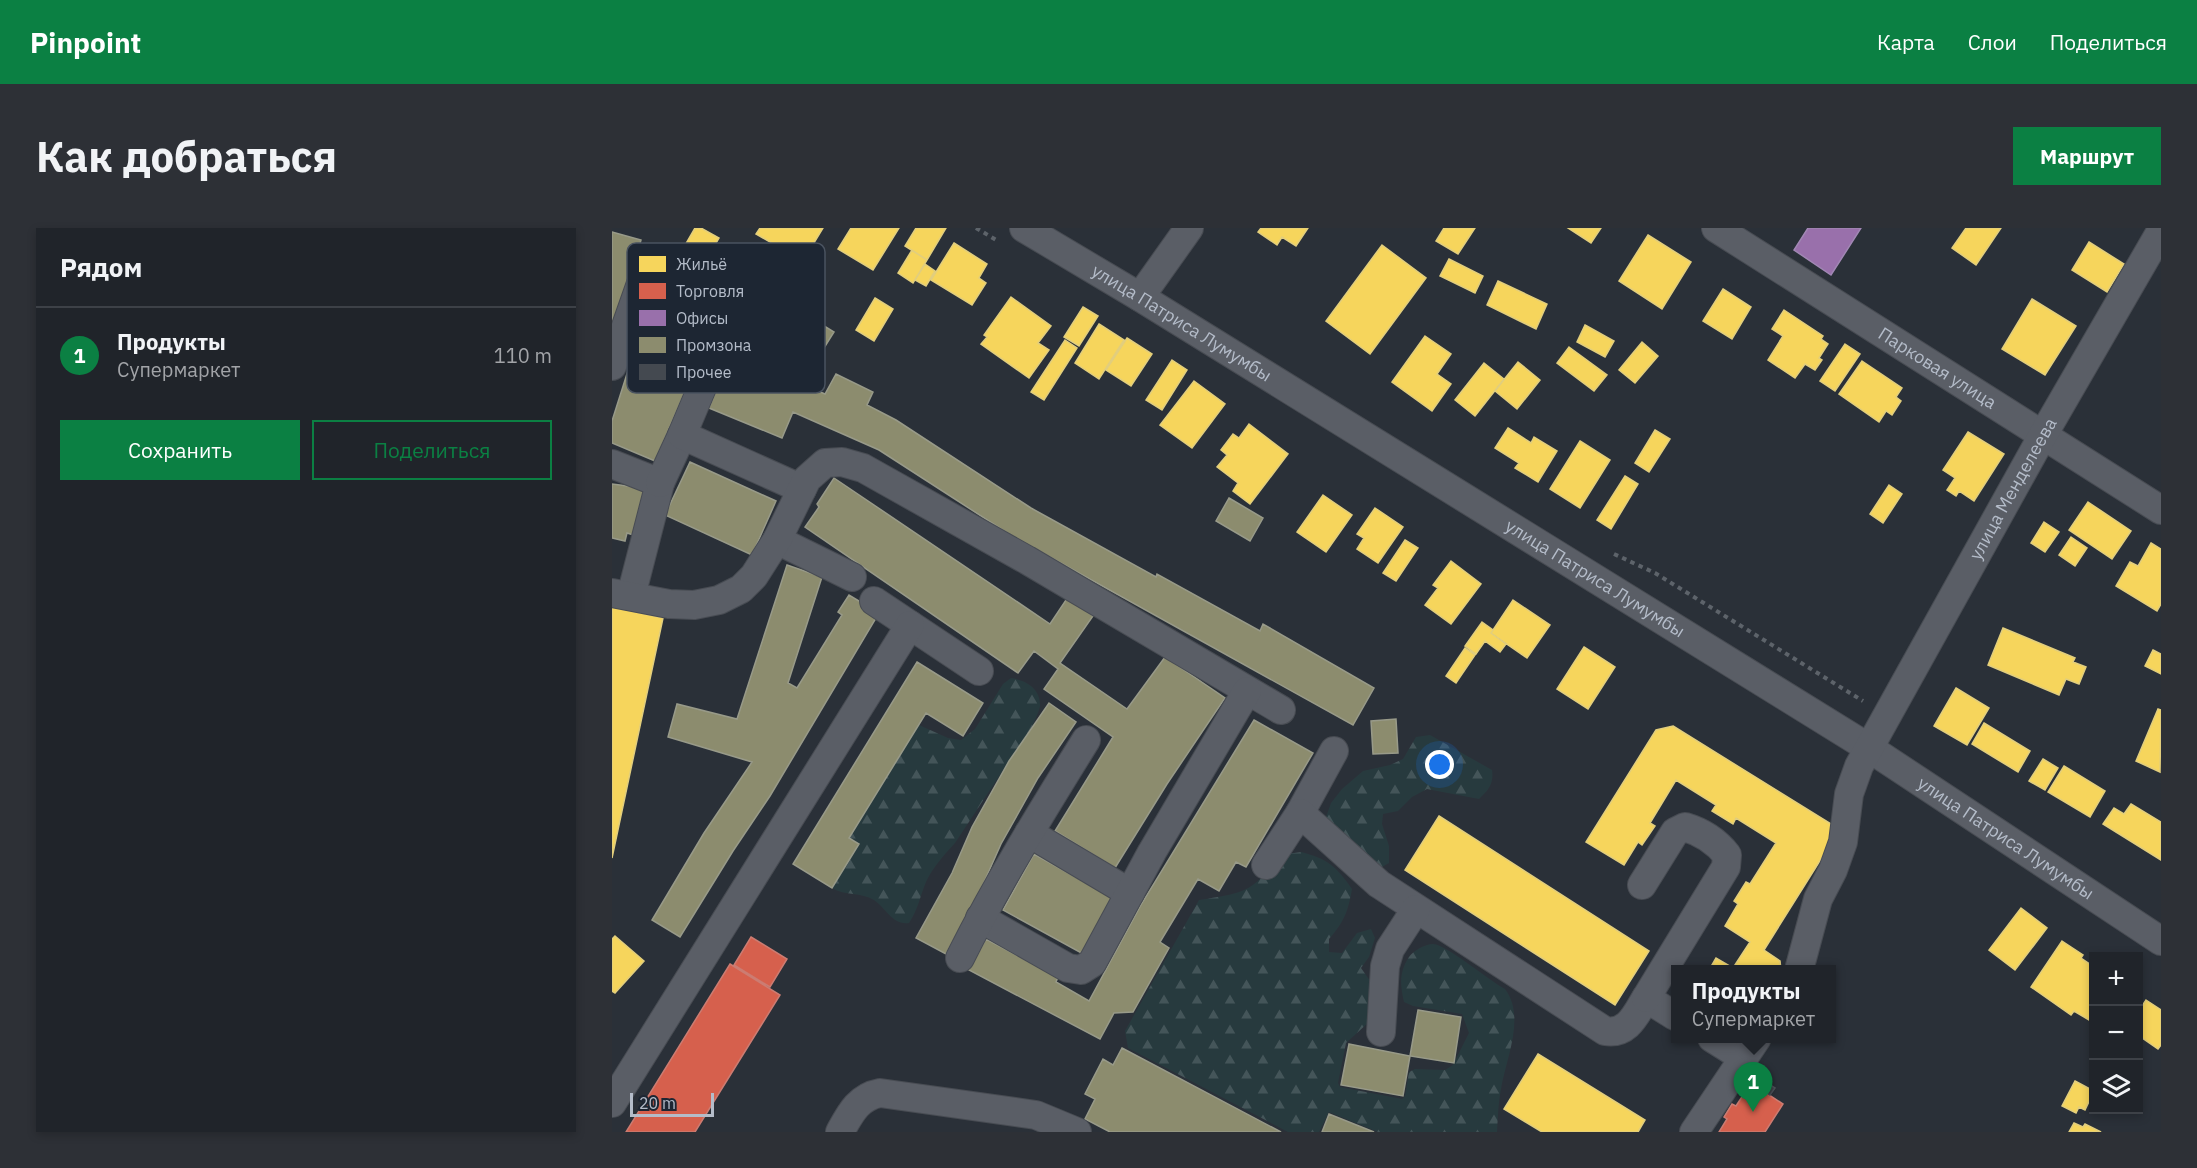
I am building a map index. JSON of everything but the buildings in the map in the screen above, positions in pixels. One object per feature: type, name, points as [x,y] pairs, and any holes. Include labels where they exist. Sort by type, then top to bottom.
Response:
[{"type":"street","name":"улица Патриса Лумумбы","points":[[1024,228],[1140,297],[1869,748],[2161,941]]},
{"type":"street","points":[[1140,297],[1189,228]]},
{"type":"street","name":"Парковая улица","points":[[1716,228],[2161,510]]},
{"type":"street","name":"улица Менделеева","points":[[1800,965],[1818,899],[1833,870],[1843,842],[1853,779],[2043,435],[2161,231]]},
{"type":"street","points":[[612,366],[627,323]]},
{"type":"street","points":[[700,393],[660,483],[621,594],[669,604],[694,605],[719,600],[741,589],[754,576],[777,540],[807,479],[825,463],[842,462],[862,468],[1027,560],[1281,710]]},
{"type":"street","points":[[682,435],[802,489]]},
{"type":"street","points":[[612,464],[660,483]]},
{"type":"street","points":[[777,540],[852,577]]},
{"type":"street","points":[[874,601],[979,671]]},
{"type":"street","points":[[612,1103],[910,625]]},
{"type":"street","points":[[980,918],[1068,968],[1081,970],[1092,963],[1247,691]]},
{"type":"street","points":[[960,958],[980,918],[1029,833],[1086,740]]},
{"type":"street","points":[[1266,865],[1300,813],[1334,752]]},
{"type":"street","points":[[1300,813],[1379,885],[1605,1031],[1623,1030],[1630,1022],[1726,867],[1727,855],[1718,844],[1697,831],[1685,827],[1675,832],[1642,885]]},
{"type":"street","points":[[1029,833],[1130,893]]},
{"type":"street","points":[[1381,1032],[1385,966],[1390,949],[1416,909]]},
{"type":"street","points":[[1646,998],[1671,1014]]},
{"type":"street","points":[[1694,1132],[1750,1048],[1731,1043]]},
{"type":"street","points":[[840,1132],[854,1107],[870,1095],[880,1093],[1036,1114],[1077,1132]]},
{"type":"green space","points":[[1011,678],[1032,686],[1040,700],[1039,711],[1033,725],[955,843],[932,871],[909,923],[898,922],[874,900],[832,888],[859,844],[849,838],[919,725],[948,738],[961,740],[975,729],[1003,684]]},
{"type":"green space","points":[[1430,735],[1492,770],[1491,783],[1479,799],[1427,789],[1412,797],[1398,811],[1383,814],[1382,824],[1389,846],[1389,863],[1380,868],[1367,862],[1326,817],[1331,803],[1342,789],[1363,771],[1390,765],[1403,759],[1416,737]]},
{"type":"green space","points":[[1301,852],[1331,864],[1352,889],[1345,916],[1329,939],[1329,952],[1342,953],[1357,933],[1371,929],[1375,938],[1369,957],[1361,968],[1373,985],[1369,1022],[1346,1043],[1338,1083],[1340,1087],[1402,1099],[1405,1096],[1409,1072],[1415,1069],[1445,1070],[1453,1065],[1469,1033],[1462,1014],[1413,1006],[1404,1002],[1401,984],[1403,968],[1411,955],[1426,945],[1433,944],[1448,950],[1505,989],[1511,1000],[1514,1012],[1513,1038],[1503,1077],[1497,1132],[1378,1132],[1329,1112],[1319,1132],[1288,1132],[1128,1048],[1125,1031],[1199,900],[1237,893],[1246,889],[1262,877],[1280,855]]},
{"type":"place","name":"Продукты","points":[[1753,1112]]}]
